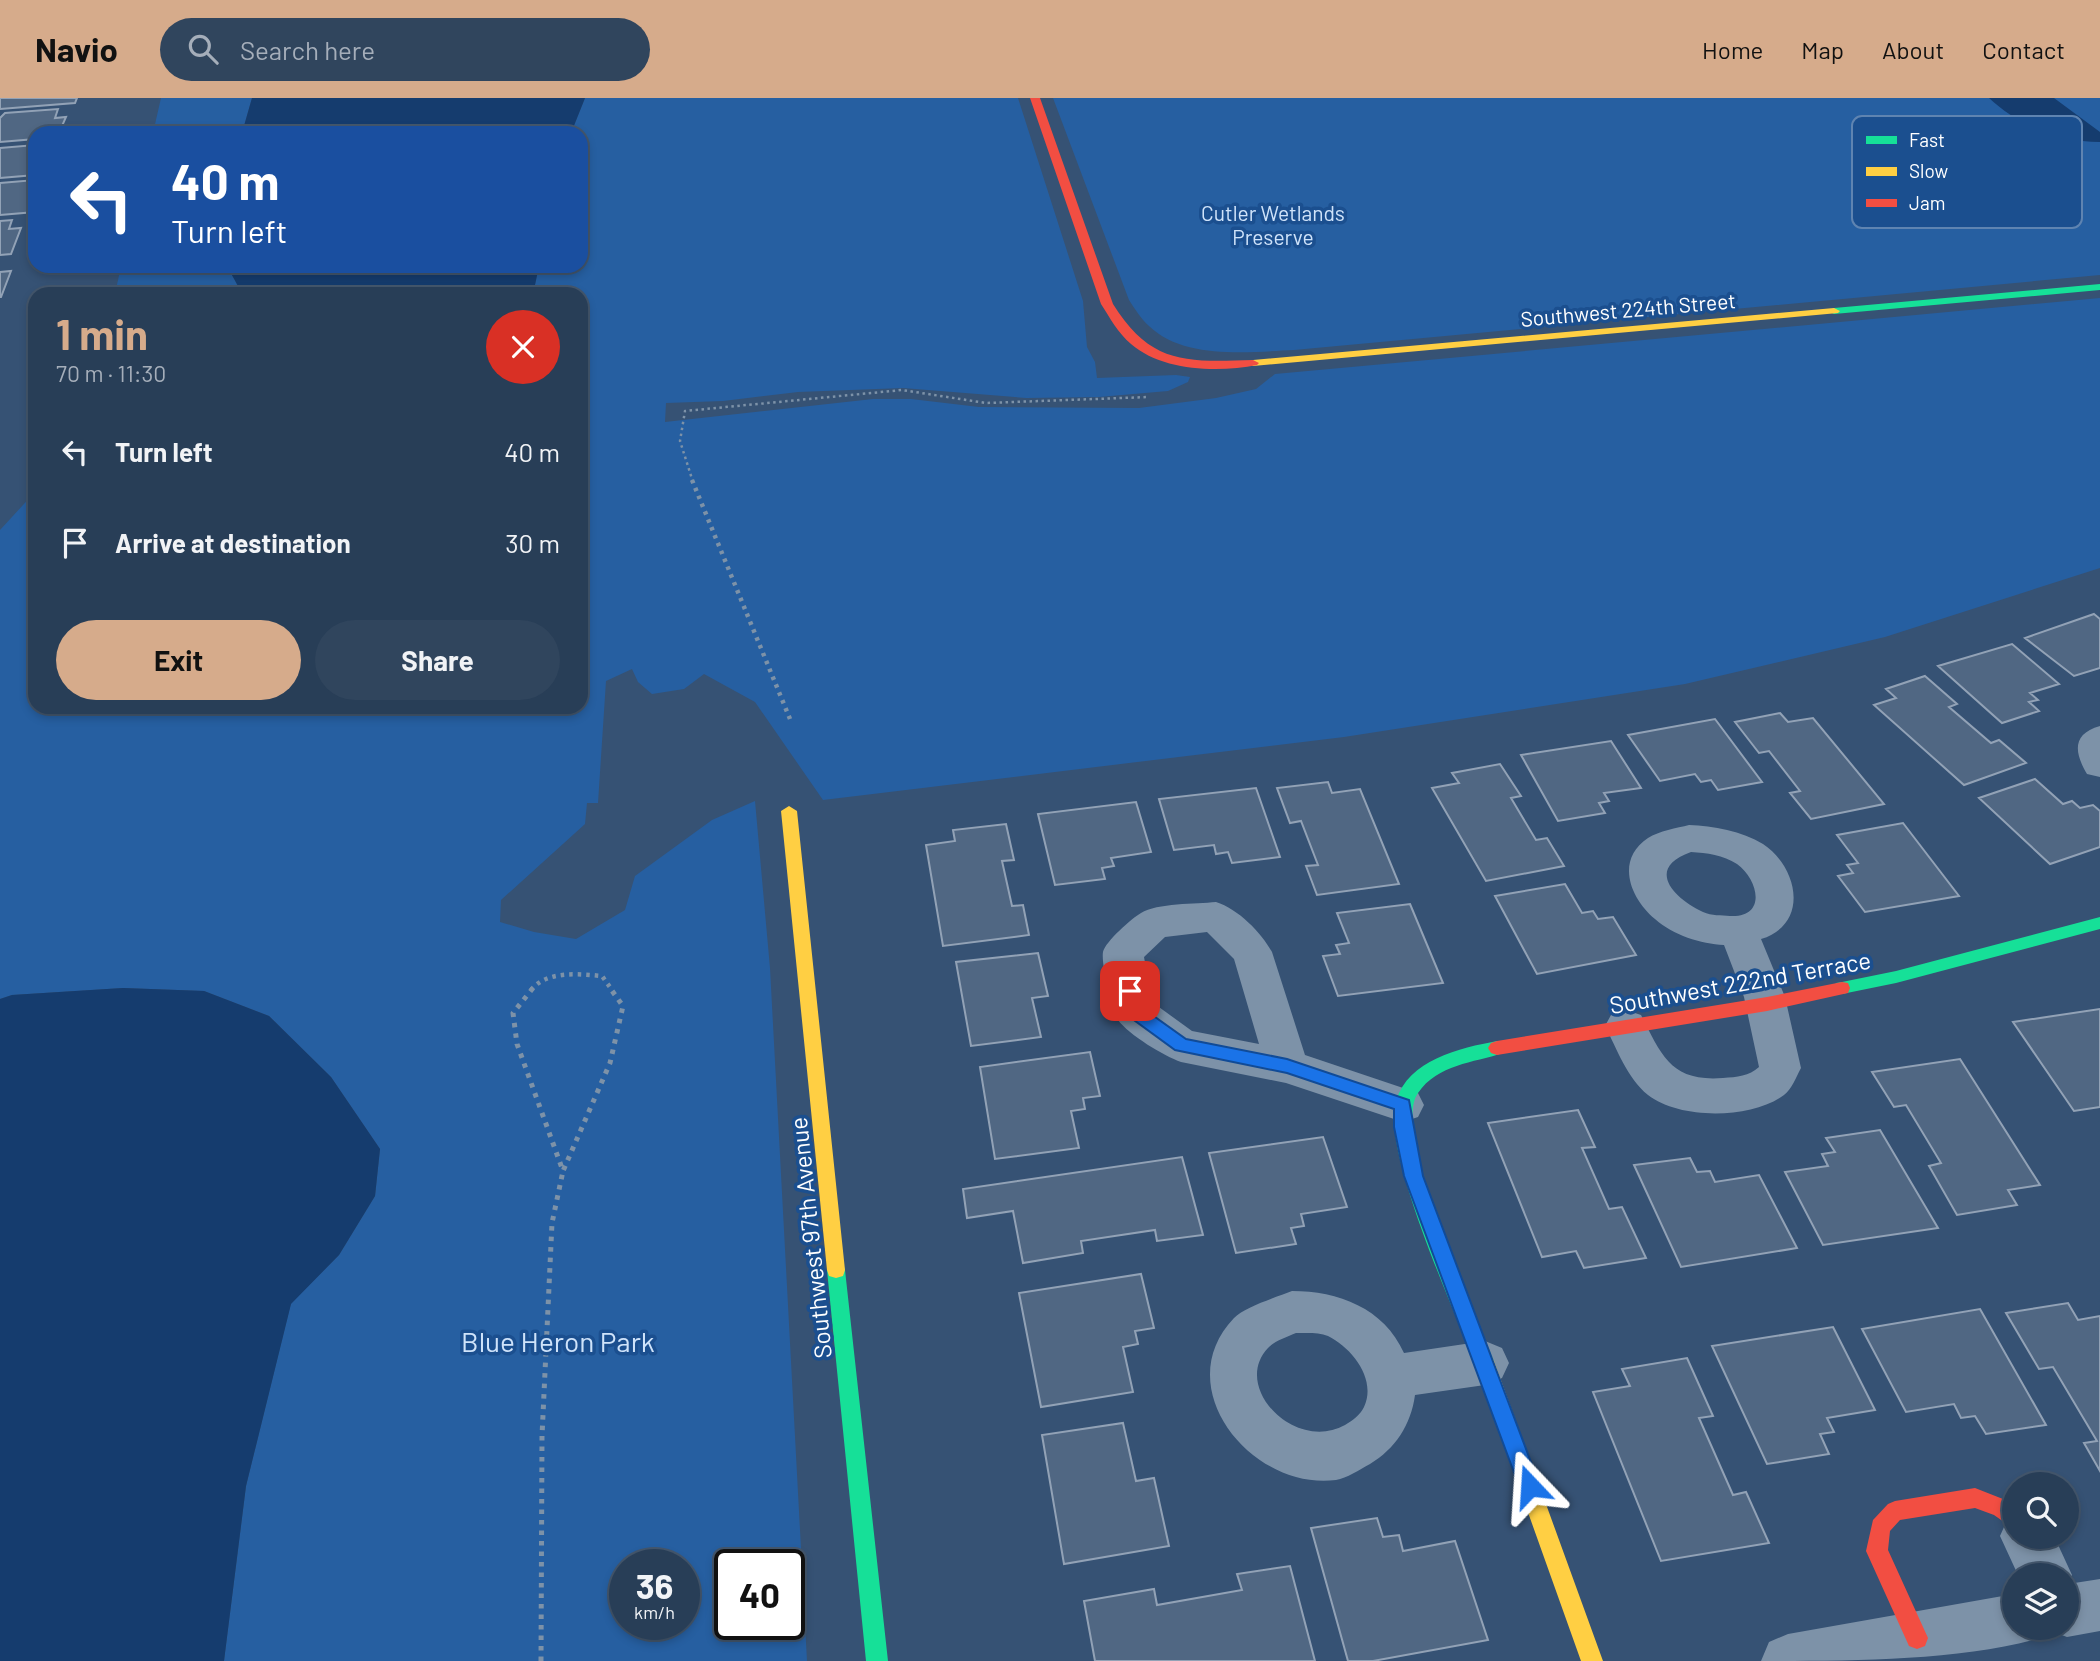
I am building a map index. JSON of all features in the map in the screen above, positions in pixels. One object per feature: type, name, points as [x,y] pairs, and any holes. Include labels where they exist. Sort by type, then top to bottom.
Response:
[{"type":"street","name":"Southwest 224th Street","points":[[1035,98],[1112,317],[1127,340],[1138,348],[1176,361],[1227,363],[1400,351],[2100,286]]},
{"type":"street","points":[[2100,738],[2096,743],[2096,755],[2100,765]]},
{"type":"street","name":"Southwest 97th Avenue","points":[[789,811],[877,1661]]},
{"type":"street","name":"Southwest 222nd Terrace","points":[[1403,1105],[1417,1083],[1441,1064],[1477,1051],[1767,1004],[1896,977],[2100,923]]},
{"type":"street","points":[[1626,1026],[1648,1069],[1667,1086],[1690,1095],[1717,1096],[1759,1088],[1772,1081],[1780,1068],[1767,1004],[1753,960],[1737,930]]},
{"type":"street","points":[[1287,1066],[1403,1105],[1403,1127],[1413,1176],[1485,1363],[1592,1661]]},
{"type":"street","points":[[1390,1377],[1485,1363]]},
{"type":"street","points":[[1917,1638],[1877,1551],[1880,1527],[1895,1511],[1975,1498],[2002,1509]]},
{"type":"street","points":[[2079,1609],[2100,1605]]},
{"type":"street","points":[[1788,1661],[2002,1622]]},
{"type":"path","points":[[790,719],[708,514],[690,476],[680,441],[685,411],[902,390],[986,402],[1105,400],[1183,394],[1227,363]]},
{"type":"path","points":[[541,1661],[543,1423],[552,1223],[563,1171],[610,1063],[623,1006],[602,976],[570,973],[536,984],[513,1013],[517,1044],[563,1171]]},
{"type":"green space","points":[[161,98],[252,98],[244,126],[155,126]]},
{"type":"green space","name":"Blue Heron Park","points":[[585,98],[1018,98],[1083,301],[1087,347],[1095,362],[1097,378],[1176,375],[1190,377],[1188,382],[1168,391],[1099,397],[1026,398],[903,388],[798,392],[723,401],[666,403],[665,422],[873,399],[911,399],[979,407],[1139,408],[1216,398],[1256,389],[1275,374],[2100,298],[2100,568],[1885,637],[1685,684],[1344,737],[823,800],[755,702],[704,674],[684,689],[652,694],[638,682],[632,669],[606,681],[598,803],[587,803],[585,824],[501,900],[500,922],[534,932],[576,939],[625,910],[635,876],[712,820],[755,801],[770,968],[801,1549],[714,1549],[714,1640],[805,1640],[805,1624],[807,1661],[224,1661],[246,1486],[291,1303],[339,1255],[375,1196],[380,1149],[331,1077],[269,1016],[204,991],[123,988],[12,995],[0,999],[0,530],[28,500],[28,714],[588,714],[588,287],[534,287],[538,273],[588,273],[588,126],[574,126]]},
{"type":"green space","name":"Cutler Wetlands Preserve","points":[[1053,98],[2100,98],[2100,275],[1294,350],[1238,352],[1198,349],[1163,337],[1146,323],[1129,300]]},
{"type":"green space","points":[[120,273],[231,273],[238,286],[238,287],[116,287]]},
{"type":"shaded area","points":[[252,98],[585,98],[574,126],[244,126]]},
{"type":"shaded area","points":[[1989,98],[2054,98],[2078,116],[2012,116]]},
{"type":"shaded area","points":[[2082,119],[2100,132],[2100,142],[2082,141]]},
{"type":"shaded area","points":[[231,273],[538,273],[534,287],[238,286]]},
{"type":"shaded area","points":[[123,988],[204,991],[269,1016],[331,1077],[380,1149],[375,1196],[339,1255],[291,1304],[246,1486],[224,1661],[0,1661],[0,999],[12,995]]},
{"type":"building","points":[[0,98],[77,98],[75,103],[0,109]]},
{"type":"building","points":[[58,109],[55,118],[66,117],[62,126],[28,126],[28,140],[0,142],[0,118],[5,113]]},
{"type":"building","points":[[28,146],[28,176],[0,178],[0,148]]},
{"type":"building","points":[[28,181],[28,213],[0,215],[0,183]]},
{"type":"building","points":[[12,220],[9,229],[21,228],[11,254],[0,255],[0,221]]},
{"type":"building","points":[[11,271],[1,297],[0,297],[0,272]]},
{"type":"building","points":[[2094,614],[2100,619],[2100,668],[2074,676],[2025,638]]},
{"type":"building","points":[[2012,644],[2059,684],[2030,693],[2038,700],[2029,702],[2039,711],[2002,723],[1938,666]]},
{"type":"building","points":[[1925,676],[1957,704],[1949,707],[1991,743],[1999,740],[2026,763],[1964,785],[1874,705],[1896,698],[1886,689]]},
{"type":"building","points":[[1780,713],[1788,722],[1813,718],[1884,804],[1811,819],[1790,793],[1800,791],[1769,751],[1759,753],[1735,722]]},
{"type":"building","points":[[1715,719],[1762,782],[1718,790],[1711,780],[1701,782],[1695,774],[1660,781],[1628,735]]},
{"type":"building","points":[[1611,741],[1641,788],[1604,793],[1609,801],[1599,803],[1605,813],[1558,821],[1521,755]]},
{"type":"building","points":[[1500,764],[1521,796],[1511,798],[1536,840],[1547,838],[1564,866],[1486,881],[1432,788],[1459,783],[1452,773]]},
{"type":"building","points":[[2035,779],[2063,804],[2072,801],[2080,808],[2093,805],[2100,811],[2100,847],[2050,864],[1979,798]]},
{"type":"building","points":[[1328,782],[1332,793],[1360,789],[1399,884],[1317,895],[1306,866],[1318,865],[1301,821],[1290,823],[1277,788]]},
{"type":"building","points":[[1256,788],[1280,857],[1232,863],[1228,852],[1216,854],[1214,845],[1174,850],[1159,799]]},
{"type":"building","points":[[1136,802],[1151,852],[1111,858],[1114,866],[1102,868],[1105,879],[1055,885],[1038,814]]},
{"type":"building","points":[[1903,823],[1959,896],[1865,912],[1838,876],[1853,873],[1847,865],[1858,863],[1837,835]]},
{"type":"building","points":[[1006,824],[1014,860],[1002,861],[1012,906],[1023,905],[1029,935],[943,946],[926,845],[955,841],[953,830]]},
{"type":"building","points":[[1565,884],[1582,913],[1593,911],[1598,919],[1613,917],[1636,955],[1537,974],[1495,896]]},
{"type":"building","points":[[1410,904],[1443,983],[1338,996],[1323,956],[1340,954],[1336,945],[1349,943],[1337,913]]},
{"type":"building","points":[[1038,953],[1048,996],[1032,998],[1041,1037],[971,1046],[956,962]]},
{"type":"building","points":[[2100,1009],[2100,1107],[2074,1111],[2013,1022]]},
{"type":"building","points":[[1090,1052],[1100,1096],[1083,1098],[1085,1109],[1071,1111],[1079,1148],[995,1159],[980,1067]]},
{"type":"building","points":[[1960,1059],[2040,1185],[2008,1190],[2017,1205],[1957,1215],[1929,1166],[1941,1163],[1906,1105],[1894,1107],[1872,1072]]},
{"type":"building","points":[[1578,1110],[1595,1147],[1582,1148],[1609,1209],[1622,1207],[1646,1258],[1584,1268],[1576,1251],[1542,1257],[1488,1123]]},
{"type":"building","points":[[1880,1130],[1938,1228],[1823,1245],[1785,1172],[1828,1166],[1822,1154],[1835,1152],[1826,1138]]},
{"type":"building","points":[[1323,1137],[1347,1207],[1301,1214],[1304,1226],[1291,1228],[1296,1244],[1236,1253],[1209,1153]]},
{"type":"building","points":[[1182,1157],[1203,1235],[1157,1241],[1155,1230],[1081,1241],[1083,1253],[1023,1263],[1013,1211],[967,1218],[963,1189]]},
{"type":"building","points":[[1690,1158],[1697,1172],[1710,1171],[1715,1182],[1759,1175],[1797,1248],[1681,1267],[1634,1165]]},
{"type":"building","points":[[1141,1274],[1154,1328],[1135,1331],[1138,1344],[1123,1347],[1133,1392],[1041,1407],[1019,1293]]},
{"type":"building","points":[[2068,1303],[2078,1320],[2100,1316],[2100,1471],[2084,1443],[2097,1441],[2053,1367],[2039,1369],[2006,1313]]},
{"type":"building","points":[[1980,1309],[2046,1425],[1986,1434],[1975,1416],[1961,1418],[1954,1404],[1906,1412],[1862,1329]]},
{"type":"building","points":[[1833,1327],[1875,1410],[1827,1418],[1834,1432],[1820,1434],[1829,1454],[1767,1464],[1712,1346]]},
{"type":"building","points":[[1687,1358],[1713,1416],[1699,1418],[1733,1495],[1746,1492],[1769,1543],[1661,1561],[1593,1392],[1630,1386],[1622,1369]]},
{"type":"building","points":[[1123,1423],[1136,1481],[1154,1478],[1169,1546],[1064,1564],[1042,1435]]},
{"type":"building","points":[[1377,1518],[1383,1537],[1399,1535],[1403,1551],[1455,1541],[1488,1640],[1373,1661],[1348,1661],[1311,1528]]},
{"type":"building","points":[[1290,1566],[1315,1661],[1095,1661],[1084,1601],[1154,1589],[1157,1605],[1242,1590],[1237,1574]]},
{"type":"traffic: fast","points":[[1834,311],[2100,287]]},
{"type":"traffic: fast","points":[[1842,988],[1896,977],[2100,923]]},
{"type":"traffic: fast","points":[[1484,1361],[1418,1191],[1403,1124],[1404,1102],[1410,1090],[1430,1071],[1456,1058],[1497,1048]]},
{"type":"traffic: fast","points":[[836,1270],[877,1661]]},
{"type":"traffic: slow","points":[[1253,363],[1834,311]]},
{"type":"traffic: slow","points":[[789,811],[836,1270]]},
{"type":"traffic: slow","points":[[1484,1361],[1592,1661]]},
{"type":"traffic: jam","points":[[1035,98],[1107,304],[1120,325],[1150,352],[1168,359],[1207,364],[1253,363]]},
{"type":"traffic: jam","points":[[1497,1048],[1767,1004],[1842,988]]},
{"type":"traffic: jam","points":[[1917,1638],[1877,1551],[1880,1527],[1895,1511],[1975,1498],[2002,1509]]},
{"type":"route","points":[[1130,991],[1133,1010],[1181,1045],[1287,1066],[1403,1105],[1403,1127],[1413,1176],[1530,1486]]}]
